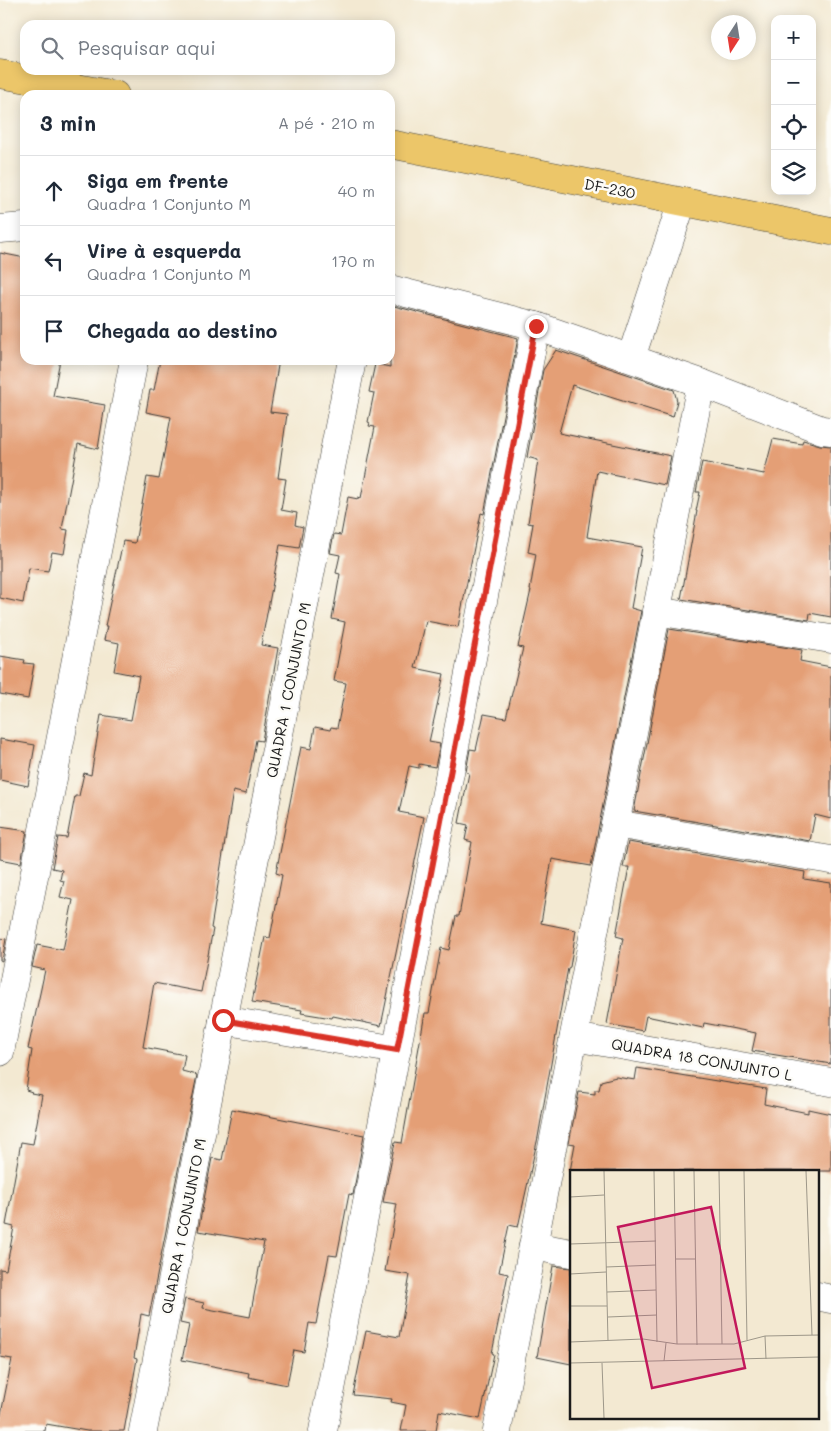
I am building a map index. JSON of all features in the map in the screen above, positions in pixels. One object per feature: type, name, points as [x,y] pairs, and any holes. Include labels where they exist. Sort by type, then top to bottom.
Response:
[{"type":"main road","points":[[0,74],[88,90]]},
{"type":"main road","name":"DF-230","points":[[395,145],[831,231]]},
{"type":"street","points":[[631,358],[682,202]]},
{"type":"street","points":[[0,229],[20,227]]},
{"type":"street","points":[[395,290],[536,326],[700,383],[822,430],[831,431]]},
{"type":"street","points":[[323,1431],[536,326]]},
{"type":"street","points":[[0,1052],[133,365]]},
{"type":"street","name":"QUADRA 1 CONJUNTO M","points":[[143,1431],[351,365]]},
{"type":"street","points":[[497,1431],[700,383]]},
{"type":"street","points":[[656,611],[831,639]]},
{"type":"street","points":[[615,824],[831,860]]},
{"type":"street","points":[[223,1020],[397,1050]]},
{"type":"street","name":"QUADRA 18 CONJUNTO L","points":[[574,1037],[831,1082]]},
{"type":"street","points":[[533,1246],[570,1253]]},
{"type":"street","points":[[818,1296],[831,1299]]},
{"type":"building","points":[[0,253],[20,257],[20,365],[59,365],[53,396],[105,405],[98,449],[78,444],[62,529],[68,530],[64,554],[52,552],[48,571],[29,568],[23,603],[0,598]]},
{"type":"building","points":[[395,306],[518,338],[484,514],[481,513],[458,627],[426,621],[415,668],[444,674],[429,742],[440,744],[435,767],[419,764],[419,768],[409,766],[399,812],[424,817],[381,1026],[333,1016],[332,1018],[301,1013],[302,1010],[252,1002],[265,937],[270,938],[282,875],[276,873],[301,747],[311,749],[315,727],[330,730],[331,727],[337,728],[346,683],[334,681],[345,622],[332,619],[340,574],[336,573],[340,555],[330,553],[334,534],[341,535],[348,497],[361,498],[375,427],[369,426],[370,423],[368,422],[374,393],[369,392],[375,365],[390,367],[390,365],[395,365]]},
{"type":"building","points":[[556,350],[674,390],[677,401],[673,417],[572,385],[559,433],[671,456],[665,485],[597,471],[587,537],[642,547],[631,608],[641,611],[591,866],[552,859],[541,923],[576,930],[538,1137],[518,1227],[509,1225],[499,1272],[508,1274],[480,1419],[439,1411],[436,1431],[401,1431],[406,1405],[391,1402],[392,1399],[353,1395],[366,1331],[399,1337],[410,1275],[385,1271],[397,1204],[383,1202],[395,1142],[402,1143],[425,1013],[429,1013],[441,948],[449,950],[456,916],[459,916],[472,842],[465,840],[468,825],[459,823],[469,773],[466,772],[470,749],[476,750],[484,714],[506,718],[523,648],[518,647],[531,590],[536,554],[528,552],[533,524],[528,523],[538,460],[527,457],[543,370]]},
{"type":"building","points":[[159,365],[278,365],[270,412],[287,414],[278,478],[286,479],[281,510],[297,513],[295,525],[303,527],[299,548],[280,545],[261,645],[278,648],[262,741],[256,740],[246,794],[233,791],[211,928],[213,929],[201,992],[154,983],[143,1047],[185,1055],[182,1071],[197,1075],[149,1316],[141,1314],[134,1358],[137,1359],[124,1431],[87,1431],[46,1424],[45,1431],[0,1431],[0,1419],[12,1359],[0,1357],[0,1269],[6,1270],[14,1227],[6,1225],[21,1142],[33,1144],[42,1095],[26,1090],[32,1050],[28,1049],[45,970],[32,967],[37,945],[63,950],[73,900],[60,897],[64,881],[60,880],[62,870],[52,868],[58,837],[67,838],[75,796],[79,796],[84,773],[91,775],[101,715],[131,720],[139,676],[114,671],[119,643],[104,640],[107,626],[105,626],[123,541],[135,543],[147,477],[159,479],[171,417],[146,412],[150,390],[154,390]]},
{"type":"building","points":[[773,439],[802,444],[803,440],[831,446],[831,617],[810,613],[809,620],[681,599],[700,492],[696,492],[702,462],[764,474]]},
{"type":"building","points":[[669,629],[802,650],[800,661],[831,667],[831,819],[815,815],[810,841],[634,811]]},
{"type":"building","points":[[0,656],[25,660],[24,663],[34,664],[28,699],[0,694]]},
{"type":"building","points":[[0,739],[35,745],[28,786],[0,780]]},
{"type":"building","points":[[0,827],[27,831],[21,863],[0,859]]},
{"type":"building","points":[[628,842],[805,872],[804,879],[831,883],[831,1064],[752,1051],[756,1033],[704,1023],[703,1028],[646,1016],[643,1031],[607,1024],[623,938],[616,936],[629,867],[623,867]]},
{"type":"building","points":[[0,938],[6,939],[2,961],[0,960]]},
{"type":"building","points":[[637,1068],[766,1089],[764,1104],[808,1113],[808,1109],[831,1114],[831,1171],[570,1170],[575,1144],[569,1143],[579,1092],[595,1094],[595,1090],[599,1090],[601,1081],[616,1077],[635,1080]]},
{"type":"building","points":[[232,1109],[364,1135],[353,1195],[349,1194],[337,1256],[329,1255],[316,1324],[309,1323],[304,1352],[294,1350],[287,1385],[248,1377],[249,1373],[182,1360],[189,1325],[180,1323],[185,1299],[204,1303],[203,1308],[250,1317],[264,1242],[198,1231],[212,1158],[222,1160]]},
{"type":"building","points":[[553,1266],[570,1268],[570,1364],[537,1357]]},
{"type":"route","points":[[223,1020],[397,1050],[536,326]]}]
